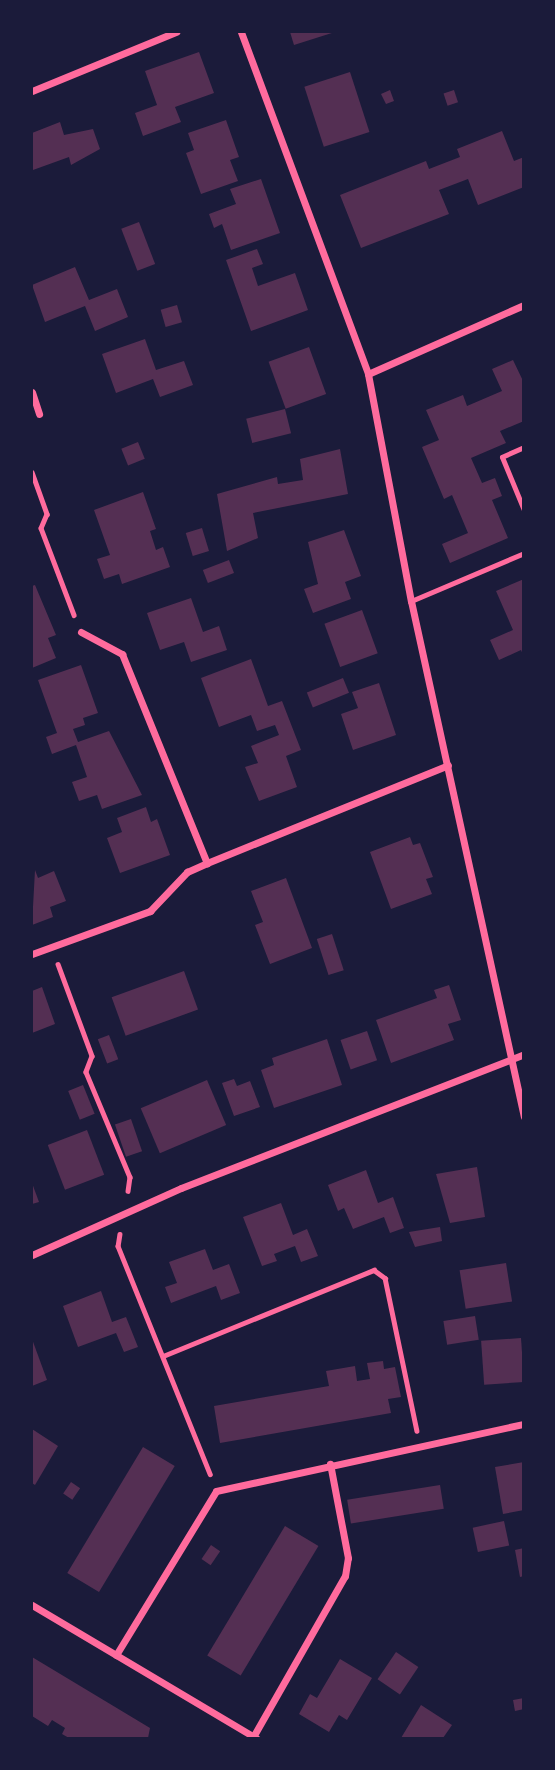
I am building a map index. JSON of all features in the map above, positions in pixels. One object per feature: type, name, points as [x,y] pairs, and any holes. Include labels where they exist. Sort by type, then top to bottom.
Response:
[{"type":"street","points":[[32,91],[176,32]]},
{"type":"street","points":[[241,32],[368,374],[411,601],[523,1117]]},
{"type":"street","points":[[368,374],[523,305]]},
{"type":"street","points":[[32,392],[39,414]]},
{"type":"street","points":[[81,632],[122,654],[207,863]]},
{"type":"street","points":[[32,954],[150,911],[187,872],[448,765]]},
{"type":"street","points":[[32,1255],[181,1188],[523,1054]]},
{"type":"street","points":[[116,1655],[216,1491],[523,1424]]},
{"type":"street","points":[[32,1605],[255,1738],[345,1576],[348,1558],[330,1464]]},
{"type":"lane","points":[[523,447],[502,457],[523,510]]},
{"type":"lane","points":[[411,601],[523,553]]},
{"type":"path","points":[[32,472],[47,514],[41,528],[81,632]]},
{"type":"path","points":[[51,947],[92,1056],[86,1072],[130,1177],[118,1246],[216,1491]]},
{"type":"path","points":[[163,1356],[374,1270],[385,1278],[420,1446]]},
{"type":"building","points":[[290,32],[335,32],[294,45]]},
{"type":"building","points":[[199,52],[214,93],[175,107],[181,122],[143,136],[135,113],[157,105],[145,71]]},
{"type":"building","points":[[350,72],[369,132],[324,147],[304,87]]},
{"type":"building","points":[[390,90],[394,101],[386,104],[381,94]]},
{"type":"building","points":[[454,90],[458,102],[448,106],[444,93]]},
{"type":"building","points":[[226,120],[239,157],[230,160],[238,181],[201,194],[186,153],[194,150],[188,133]]},
{"type":"building","points":[[60,122],[64,135],[93,129],[100,149],[71,165],[69,157],[33,170],[32,133]]},
{"type":"building","points":[[502,131],[514,161],[524,157],[524,187],[478,205],[468,179],[439,190],[449,214],[361,248],[340,195],[426,161],[429,169],[460,157],[457,149]]},
{"type":"building","points":[[261,179],[280,233],[231,250],[222,224],[214,228],[209,214],[236,204],[230,189]]},
{"type":"building","points":[[139,222],[155,264],[137,271],[121,229]]},
{"type":"building","points":[[257,249],[263,264],[252,268],[258,286],[295,273],[308,310],[251,331],[226,260]]},
{"type":"building","points":[[75,267],[89,300],[117,289],[128,317],[95,331],[85,306],[45,322],[32,285]]},
{"type":"building","points":[[177,305],[182,322],[166,327],[161,310]]},
{"type":"building","points":[[145,339],[156,370],[184,361],[193,385],[160,397],[153,379],[116,393],[102,354]]},
{"type":"building","points":[[309,347],[326,394],[286,409],[269,362]]},
{"type":"building","points":[[513,360],[524,383],[524,421],[500,431],[506,443],[471,458],[482,483],[495,478],[502,496],[492,500],[508,538],[450,563],[442,544],[468,533],[452,495],[444,499],[422,447],[439,440],[426,410],[463,395],[467,406],[502,391],[492,369]]},
{"type":"building","points":[[285,409],[291,433],[252,443],[246,419]]},
{"type":"building","points":[[138,442],[145,459],[128,465],[121,449]]},
{"type":"building","points":[[340,449],[348,494],[253,513],[258,538],[227,551],[217,494],[277,477],[278,484],[303,480],[300,459]]},
{"type":"building","points":[[143,492],[156,529],[150,531],[156,550],[163,547],[170,567],[122,584],[119,574],[104,579],[97,559],[110,555],[94,510]]},
{"type":"building","points":[[202,528],[209,551],[193,556],[186,533]]},
{"type":"building","points":[[344,530],[361,576],[345,582],[351,599],[313,613],[304,589],[318,584],[308,542]]},
{"type":"building","points":[[229,560],[234,573],[208,583],[203,570]]},
{"type":"building","points":[[524,579],[524,657],[521,650],[499,660],[490,640],[513,630],[496,591]]},
{"type":"building","points":[[35,585],[56,635],[48,638],[56,658],[32,668],[32,586]]},
{"type":"building","points":[[191,598],[203,632],[219,626],[227,650],[191,662],[184,642],[160,650],[147,613]]},
{"type":"building","points":[[362,610],[378,653],[340,667],[324,624]]},
{"type":"building","points":[[251,659],[268,706],[282,701],[301,750],[286,756],[297,787],[259,801],[245,767],[258,763],[251,746],[279,735],[275,725],[257,731],[251,715],[219,727],[201,678]]},
{"type":"building","points":[[81,665],[98,713],[83,718],[85,725],[73,729],[78,742],[109,731],[142,795],[102,809],[97,795],[79,801],[72,782],[87,777],[76,745],[52,754],[46,737],[57,733],[38,680]]},
{"type":"building","points":[[343,678],[349,693],[313,707],[307,693]]},
{"type":"building","points":[[379,683],[396,735],[353,750],[341,714],[358,708],[352,692]]},
{"type":"building","points":[[146,807],[151,822],[157,819],[170,855],[120,873],[107,838],[122,832],[117,818]]},
{"type":"building","points":[[410,837],[413,845],[420,843],[433,877],[426,879],[432,894],[391,909],[370,852]]},
{"type":"building","points":[[35,870],[38,878],[54,871],[66,901],[50,907],[53,917],[32,925]]},
{"type":"building","points":[[286,878],[312,948],[270,964],[255,925],[263,922],[251,891]]},
{"type":"building","points":[[332,934],[344,970],[329,975],[317,939]]},
{"type":"building","points":[[184,971],[198,1010],[126,1036],[112,997]]},
{"type":"building","points":[[449,985],[461,1020],[448,1024],[454,1040],[391,1063],[376,1020],[437,998],[434,990]]},
{"type":"building","points":[[42,987],[55,1024],[32,1033],[32,991]]},
{"type":"building","points":[[367,1031],[377,1060],[351,1069],[341,1040]]},
{"type":"building","points":[[109,1035],[118,1059],[107,1064],[98,1039]]},
{"type":"building","points":[[327,1039],[342,1085],[274,1108],[261,1070],[274,1065],[272,1058]]},
{"type":"building","points":[[234,1079],[237,1086],[250,1081],[260,1107],[234,1116],[222,1083]]},
{"type":"building","points":[[207,1080],[226,1125],[160,1153],[141,1108]]},
{"type":"building","points":[[83,1085],[95,1114],[80,1120],[68,1091]]},
{"type":"building","points":[[131,1119],[142,1151],[126,1157],[115,1125]]},
{"type":"building","points":[[87,1130],[104,1175],[65,1190],[48,1145]]},
{"type":"building","points":[[477,1167],[485,1217],[450,1223],[436,1174]]},
{"type":"building","points":[[366,1170],[378,1203],[393,1197],[404,1228],[390,1233],[384,1217],[353,1229],[344,1208],[338,1211],[328,1185]]},
{"type":"building","points":[[32,1183],[39,1202],[32,1204]]},
{"type":"building","points":[[281,1203],[293,1235],[307,1229],[318,1256],[301,1262],[295,1246],[274,1254],[277,1261],[262,1266],[243,1217]]},
{"type":"building","points":[[440,1227],[442,1241],[415,1247],[409,1232]]},
{"type":"building","points":[[205,1249],[213,1270],[229,1264],[240,1293],[221,1300],[216,1286],[171,1303],[165,1287],[177,1283],[169,1262]]},
{"type":"building","points":[[506,1263],[512,1302],[466,1309],[460,1270]]},
{"type":"building","points":[[101,1291],[112,1322],[126,1317],[138,1347],[124,1352],[116,1333],[78,1347],[63,1306]]},
{"type":"building","points":[[475,1316],[479,1340],[447,1345],[443,1321]]},
{"type":"building","points":[[521,1338],[524,1382],[484,1385],[481,1341]]},
{"type":"building","points":[[32,1339],[47,1380],[32,1386]]},
{"type":"building","points":[[383,1361],[384,1369],[395,1367],[401,1397],[388,1399],[391,1413],[220,1443],[214,1406],[329,1386],[326,1371],[355,1366],[357,1381],[370,1379],[367,1363]]},
{"type":"building","points":[[32,1429],[58,1446],[35,1485],[32,1483]]},
{"type":"building","points":[[143,1447],[175,1466],[99,1592],[67,1573]]},
{"type":"building","points":[[524,1462],[524,1510],[503,1514],[495,1467]]},
{"type":"building","points":[[71,1482],[80,1488],[72,1500],[63,1494]]},
{"type":"building","points":[[440,1485],[444,1509],[351,1523],[347,1500]]},
{"type":"building","points":[[504,1521],[509,1545],[478,1552],[473,1528]]},
{"type":"building","points":[[285,1526],[318,1546],[241,1676],[207,1655]]},
{"type":"building","points":[[211,1545],[220,1551],[211,1565],[201,1559]]},
{"type":"building","points":[[524,1548],[524,1576],[520,1577],[515,1550]]},
{"type":"building","points":[[396,1652],[418,1667],[400,1694],[378,1679]]},
{"type":"building","points":[[32,1657],[150,1728],[148,1738],[69,1738],[62,1734],[65,1728],[52,1720],[48,1726],[32,1716]]},
{"type":"building","points":[[340,1659],[372,1678],[347,1720],[339,1715],[329,1732],[299,1714],[310,1694],[317,1698]]},
{"type":"building","points":[[524,1698],[524,1709],[515,1711],[513,1700]]},
{"type":"building","points":[[421,1705],[452,1725],[443,1738],[401,1738]]}]
